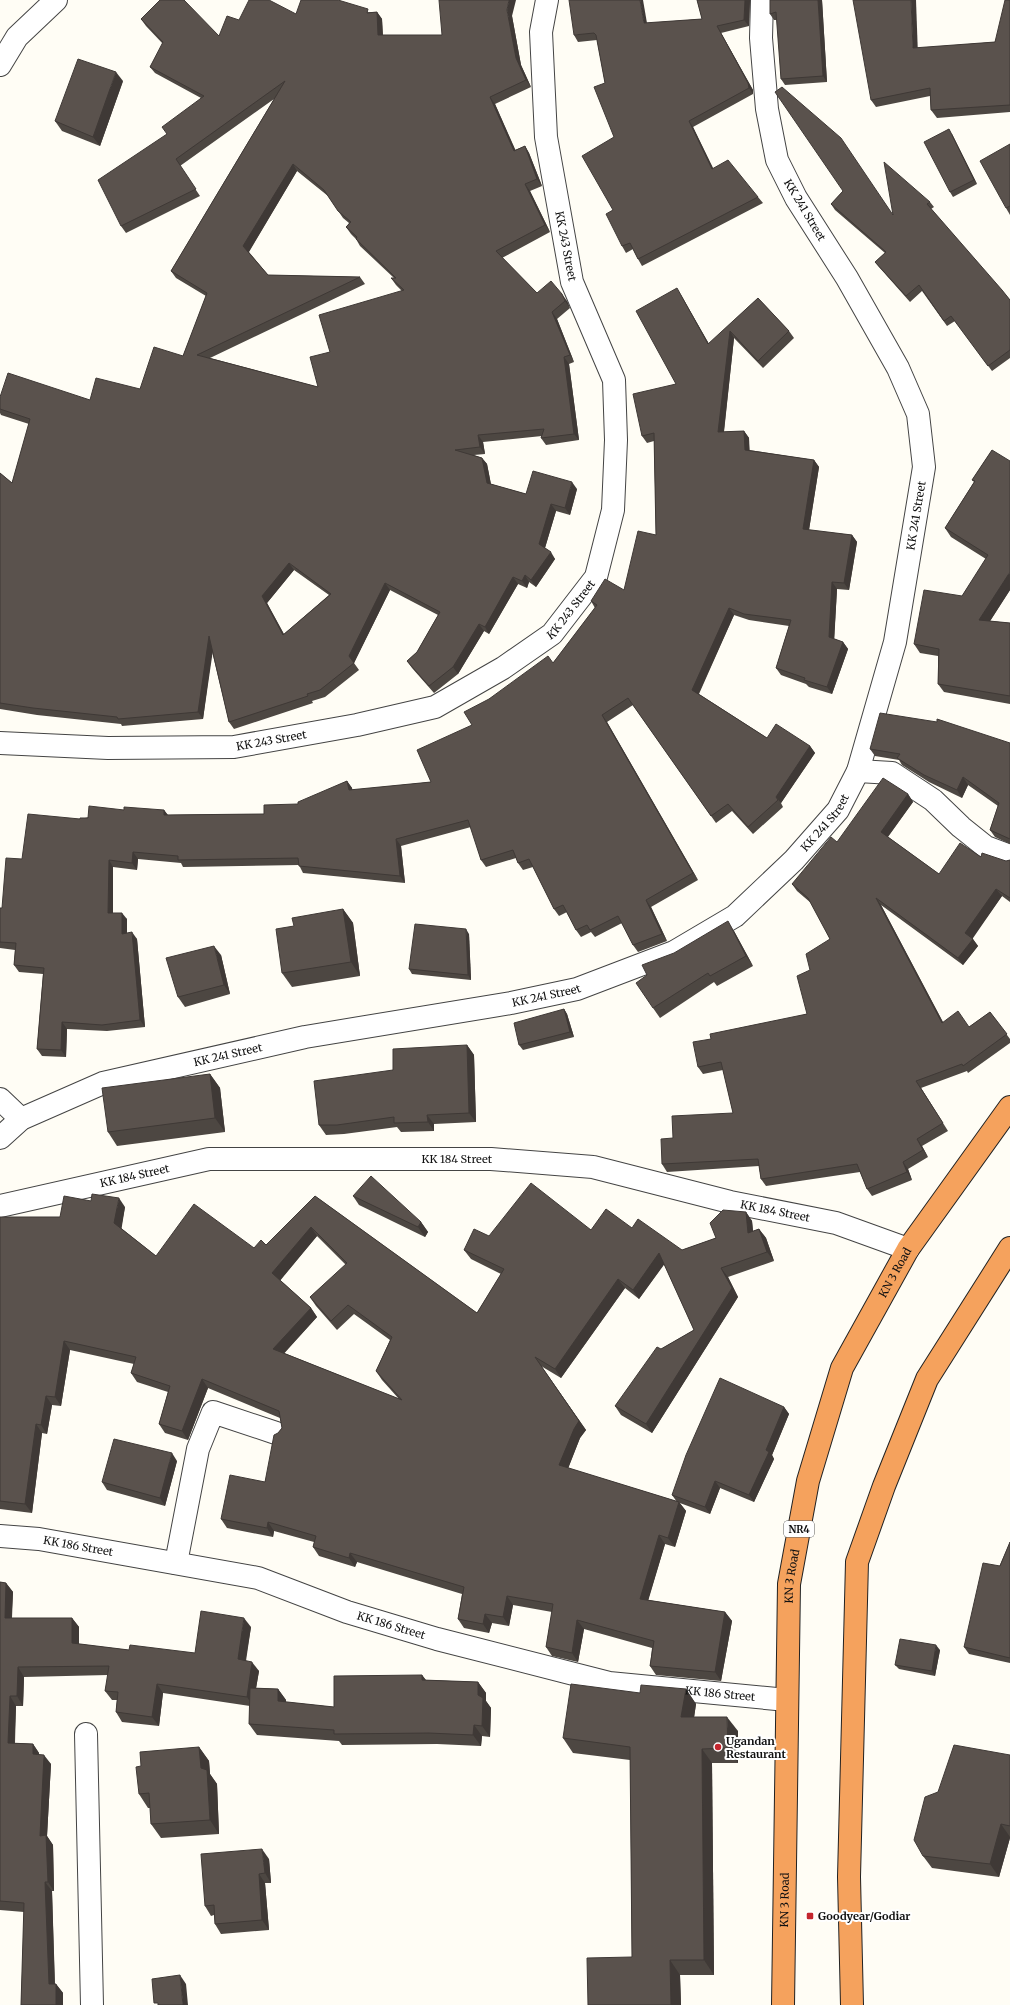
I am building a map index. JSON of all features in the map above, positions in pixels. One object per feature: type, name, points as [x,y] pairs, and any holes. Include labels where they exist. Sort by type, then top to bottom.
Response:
[{"type":"highway","name":"KN 3 Road","points":[[783,2005],[789,1584],[808,1481],[842,1368],[908,1248],[1010,1107]]},
{"type":"highway","points":[[852,2005],[850,1877],[858,1562],[884,1486],[927,1379],[1010,1248]]},
{"type":"street","points":[[0,65],[17,37],[56,0]]},
{"type":"street","name":"KK 243 Street","points":[[0,743],[108,748],[234,747],[357,725],[434,707],[504,668],[552,634],[596,577],[613,510],[616,440],[614,380],[572,282],[546,137],[541,32],[547,0]]},
{"type":"street","name":"KK 241 Street","points":[[0,1138],[21,1120],[103,1083],[305,1037],[511,1003],[577,989],[674,952],[735,916],[794,860],[838,810],[858,771],[895,642],[924,467],[918,414],[898,368],[847,278],[796,198],[777,160],[767,109],[761,38],[762,0]]},
{"type":"street","points":[[858,771],[892,773],[933,800],[961,827],[986,847],[1010,856]]},
{"type":"street","points":[[0,1099],[21,1120]]},
{"type":"street","name":"KK 184 Street","points":[[0,1206],[209,1159],[491,1160],[592,1167],[730,1202],[836,1223],[908,1248]]},
{"type":"street","points":[[176,1563],[198,1449],[213,1412],[276,1433]]},
{"type":"street","name":"KK 186 Street","points":[[0,1536],[39,1538],[258,1578],[347,1612],[436,1639],[609,1682],[787,1700]]},
{"type":"street","points":[[86,1734],[92,2005]]},
{"type":"building","points":[[160,0],[184,0],[219,36],[227,16],[239,20],[249,0],[269,0],[296,14],[301,0],[338,0],[368,9],[367,13],[377,12],[378,35],[442,35],[439,0],[509,0],[507,10],[516,58],[526,80],[490,97],[514,151],[525,146],[537,179],[525,184],[545,225],[496,251],[537,293],[551,281],[562,294],[565,301],[552,312],[570,355],[564,357],[574,434],[541,438],[544,429],[478,435],[480,447],[455,450],[482,458],[487,483],[526,494],[533,471],[572,482],[565,508],[551,504],[539,544],[551,552],[531,580],[525,575],[522,581],[513,577],[485,627],[479,624],[453,667],[429,686],[407,661],[417,652],[440,612],[385,583],[349,656],[354,663],[320,690],[307,694],[308,696],[229,722],[209,636],[198,712],[118,719],[117,717],[0,703],[0,473],[12,483],[30,419],[0,409],[0,397],[8,373],[90,400],[96,378],[140,389],[154,347],[183,356],[207,293],[171,271],[285,81],[176,159],[196,189],[121,226],[98,180],[167,134],[162,127],[204,96],[150,67],[163,42],[141,19]],"holes":[[[293,164],[324,190],[338,211],[351,222],[346,227],[357,237],[356,239],[396,278],[391,278],[404,290],[319,315],[330,352],[310,357],[318,387],[197,355],[360,277],[268,275],[243,246]],[[289,563],[331,594],[283,635],[262,596]]]},
{"type":"building","points":[[569,0],[640,0],[644,23],[702,19],[697,0],[745,0],[744,20],[717,26],[748,83],[749,88],[689,121],[712,169],[728,160],[758,197],[638,259],[630,243],[622,246],[606,214],[613,210],[582,156],[614,137],[594,87],[605,83],[596,35],[594,33],[574,35]]},
{"type":"building","points":[[770,0],[818,0],[823,76],[781,79],[776,12],[770,14]]},
{"type":"building","points":[[853,0],[911,0],[913,48],[995,42],[1005,0],[1010,0],[1010,105],[931,110],[930,88],[871,100]]},
{"type":"building","points":[[78,59],[116,72],[93,137],[55,121]]},
{"type":"building","points":[[782,87],[841,138],[893,215],[884,162],[930,202],[927,204],[1010,300],[1010,350],[988,366],[951,316],[944,321],[919,285],[906,296],[875,262],[886,252],[831,204],[843,191],[775,92]]},
{"type":"building","points":[[949,129],[974,180],[950,192],[924,142]]},
{"type":"building","points":[[1010,144],[1010,206],[1006,208],[980,161]]},
{"type":"building","points":[[677,288],[708,344],[758,298],[789,331],[758,361],[730,331],[718,432],[744,431],[745,450],[814,460],[803,529],[852,535],[844,583],[832,582],[829,637],[843,642],[827,687],[804,680],[805,678],[776,668],[791,620],[744,614],[729,608],[692,690],[767,738],[776,724],[810,746],[776,797],[778,800],[748,827],[728,804],[711,816],[628,698],[602,715],[693,873],[646,900],[662,934],[633,945],[618,916],[590,930],[587,925],[576,930],[563,905],[554,909],[529,859],[518,863],[513,850],[481,860],[468,820],[396,839],[400,876],[299,866],[298,858],[178,860],[178,856],[133,852],[132,863],[109,860],[108,913],[122,913],[122,934],[132,932],[140,1020],[102,1025],[62,1022],[61,1050],[37,1049],[44,968],[14,965],[16,943],[0,942],[0,908],[2,908],[6,858],[22,859],[28,814],[80,819],[88,818],[89,806],[124,810],[124,807],[164,810],[164,815],[264,814],[264,805],[298,804],[298,802],[347,781],[349,790],[431,782],[417,750],[472,725],[464,712],[489,699],[548,656],[553,663],[597,605],[591,601],[605,579],[624,590],[638,531],[656,535],[654,433],[642,436],[633,394],[676,384],[636,311]]},
{"type":"building","points":[[992,450],[1010,461],[1010,572],[979,620],[1010,623],[1010,696],[938,684],[939,649],[914,644],[924,590],[962,596],[988,555],[945,528],[975,481],[972,480]]},
{"type":"building","points":[[880,713],[937,722],[937,719],[1010,743],[1010,839],[990,830],[999,803],[963,777],[957,790],[924,775],[897,758],[900,754],[870,749]]},
{"type":"building","points":[[883,778],[908,794],[881,832],[939,874],[960,843],[981,857],[982,853],[1006,861],[1010,860],[1010,898],[996,889],[965,933],[973,939],[958,958],[876,898],[942,1023],[958,1011],[969,1027],[990,1012],[1007,1034],[963,1066],[962,1064],[916,1081],[943,1123],[917,1139],[923,1150],[903,1162],[907,1172],[867,1189],[857,1164],[761,1179],[758,1159],[662,1164],[661,1139],[673,1138],[672,1116],[733,1113],[721,1062],[698,1067],[693,1042],[711,1039],[710,1034],[807,1014],[797,976],[810,970],[806,954],[830,939],[808,898],[792,884],[831,837],[837,842]]},
{"type":"building","points":[[343,909],[351,962],[282,973],[276,929],[294,926],[292,918]]},
{"type":"building","points":[[728,921],[746,956],[710,976],[708,973],[653,1008],[636,983],[647,975],[642,965],[674,953]]},
{"type":"building","points":[[415,924],[466,929],[468,975],[409,969]]},
{"type":"building","points":[[214,946],[224,985],[178,997],[166,958]]},
{"type":"building","points":[[564,1009],[570,1032],[519,1045],[514,1023]]},
{"type":"building","points":[[467,1045],[469,1113],[427,1115],[428,1122],[394,1123],[394,1117],[337,1125],[319,1125],[314,1081],[393,1070],[393,1049]]},
{"type":"building","points":[[210,1074],[215,1118],[108,1132],[102,1088]]},
{"type":"building","points":[[371,1176],[421,1222],[418,1227],[353,1196]]},
{"type":"building","points":[[531,1183],[591,1230],[606,1209],[632,1228],[638,1219],[682,1250],[716,1238],[710,1223],[723,1210],[746,1212],[748,1233],[759,1229],[767,1252],[721,1268],[732,1288],[646,1424],[615,1406],[657,1347],[661,1349],[694,1330],[659,1253],[633,1290],[618,1279],[555,1369],[535,1357],[579,1421],[574,1429],[559,1465],[679,1502],[668,1538],[659,1535],[640,1599],[725,1612],[715,1672],[650,1666],[654,1641],[577,1620],[572,1653],[546,1647],[553,1604],[507,1596],[503,1617],[485,1614],[483,1624],[458,1619],[464,1587],[350,1553],[349,1558],[313,1547],[316,1536],[268,1522],[267,1528],[221,1519],[230,1475],[265,1482],[274,1435],[282,1428],[279,1411],[202,1379],[182,1431],[159,1424],[170,1386],[131,1373],[136,1357],[64,1341],[55,1397],[46,1396],[41,1425],[36,1424],[25,1504],[0,1501],[0,1217],[60,1217],[64,1196],[91,1201],[92,1194],[119,1198],[114,1223],[156,1256],[194,1204],[254,1248],[261,1240],[266,1245],[315,1196],[477,1313],[504,1269],[464,1250],[474,1229],[489,1236]],"holes":[[[311,1227],[347,1263],[310,1297],[331,1321],[348,1305],[392,1337],[376,1371],[402,1400],[273,1349],[311,1308],[272,1273]]]},
{"type":"building","points":[[720,1378],[784,1407],[766,1450],[769,1452],[749,1495],[715,1481],[705,1507],[672,1495],[686,1455]]},
{"type":"building","points":[[114,1439],[172,1453],[160,1498],[102,1482]]},
{"type":"building","points":[[1010,1542],[1010,1658],[964,1647],[983,1563],[1000,1566]]},
{"type":"building","points":[[0,1582],[6,1583],[5,1618],[72,1618],[72,1643],[129,1650],[130,1645],[195,1653],[201,1611],[244,1618],[238,1659],[252,1662],[247,1697],[157,1684],[152,1717],[116,1712],[118,1692],[105,1691],[109,1666],[18,1667],[17,1696],[10,1696],[8,1743],[33,1744],[33,1754],[44,1755],[40,1836],[46,1835],[48,1882],[45,1882],[49,1984],[56,1984],[56,2005],[21,2005],[24,1903],[0,1901]]},
{"type":"building","points":[[900,1639],[936,1645],[932,1671],[895,1665]]},
{"type":"building","points":[[422,1675],[422,1680],[478,1682],[478,1695],[483,1698],[482,1726],[474,1725],[473,1735],[429,1733],[334,1734],[334,1730],[249,1724],[250,1688],[278,1689],[278,1701],[334,1707],[334,1676]]},
{"type":"building","points":[[571,1684],[640,1693],[641,1685],[686,1689],[681,1717],[727,1717],[728,1748],[702,1749],[704,1960],[670,1960],[671,2005],[588,2005],[587,1958],[632,1957],[630,1747],[563,1738]]},
{"type":"building","points":[[954,1745],[1010,1755],[1010,1826],[1001,1824],[990,1864],[923,1856],[914,1840],[925,1797],[938,1792]]},
{"type":"building","points":[[199,1747],[201,1768],[207,1770],[210,1820],[151,1824],[149,1793],[139,1794],[136,1767],[141,1766],[140,1752]]},
{"type":"building","points":[[262,1849],[265,1873],[259,1874],[262,1920],[215,1924],[214,1905],[205,1906],[201,1854]]},
{"type":"building","points":[[180,1975],[183,2005],[158,2005],[158,2003],[154,2003],[152,1979]]},
{"type":"place","name":"Ugandan Restaurant","points":[[718,1747]]},
{"type":"place","name":"Goodyear/Godiar","points":[[810,1916]]}]
